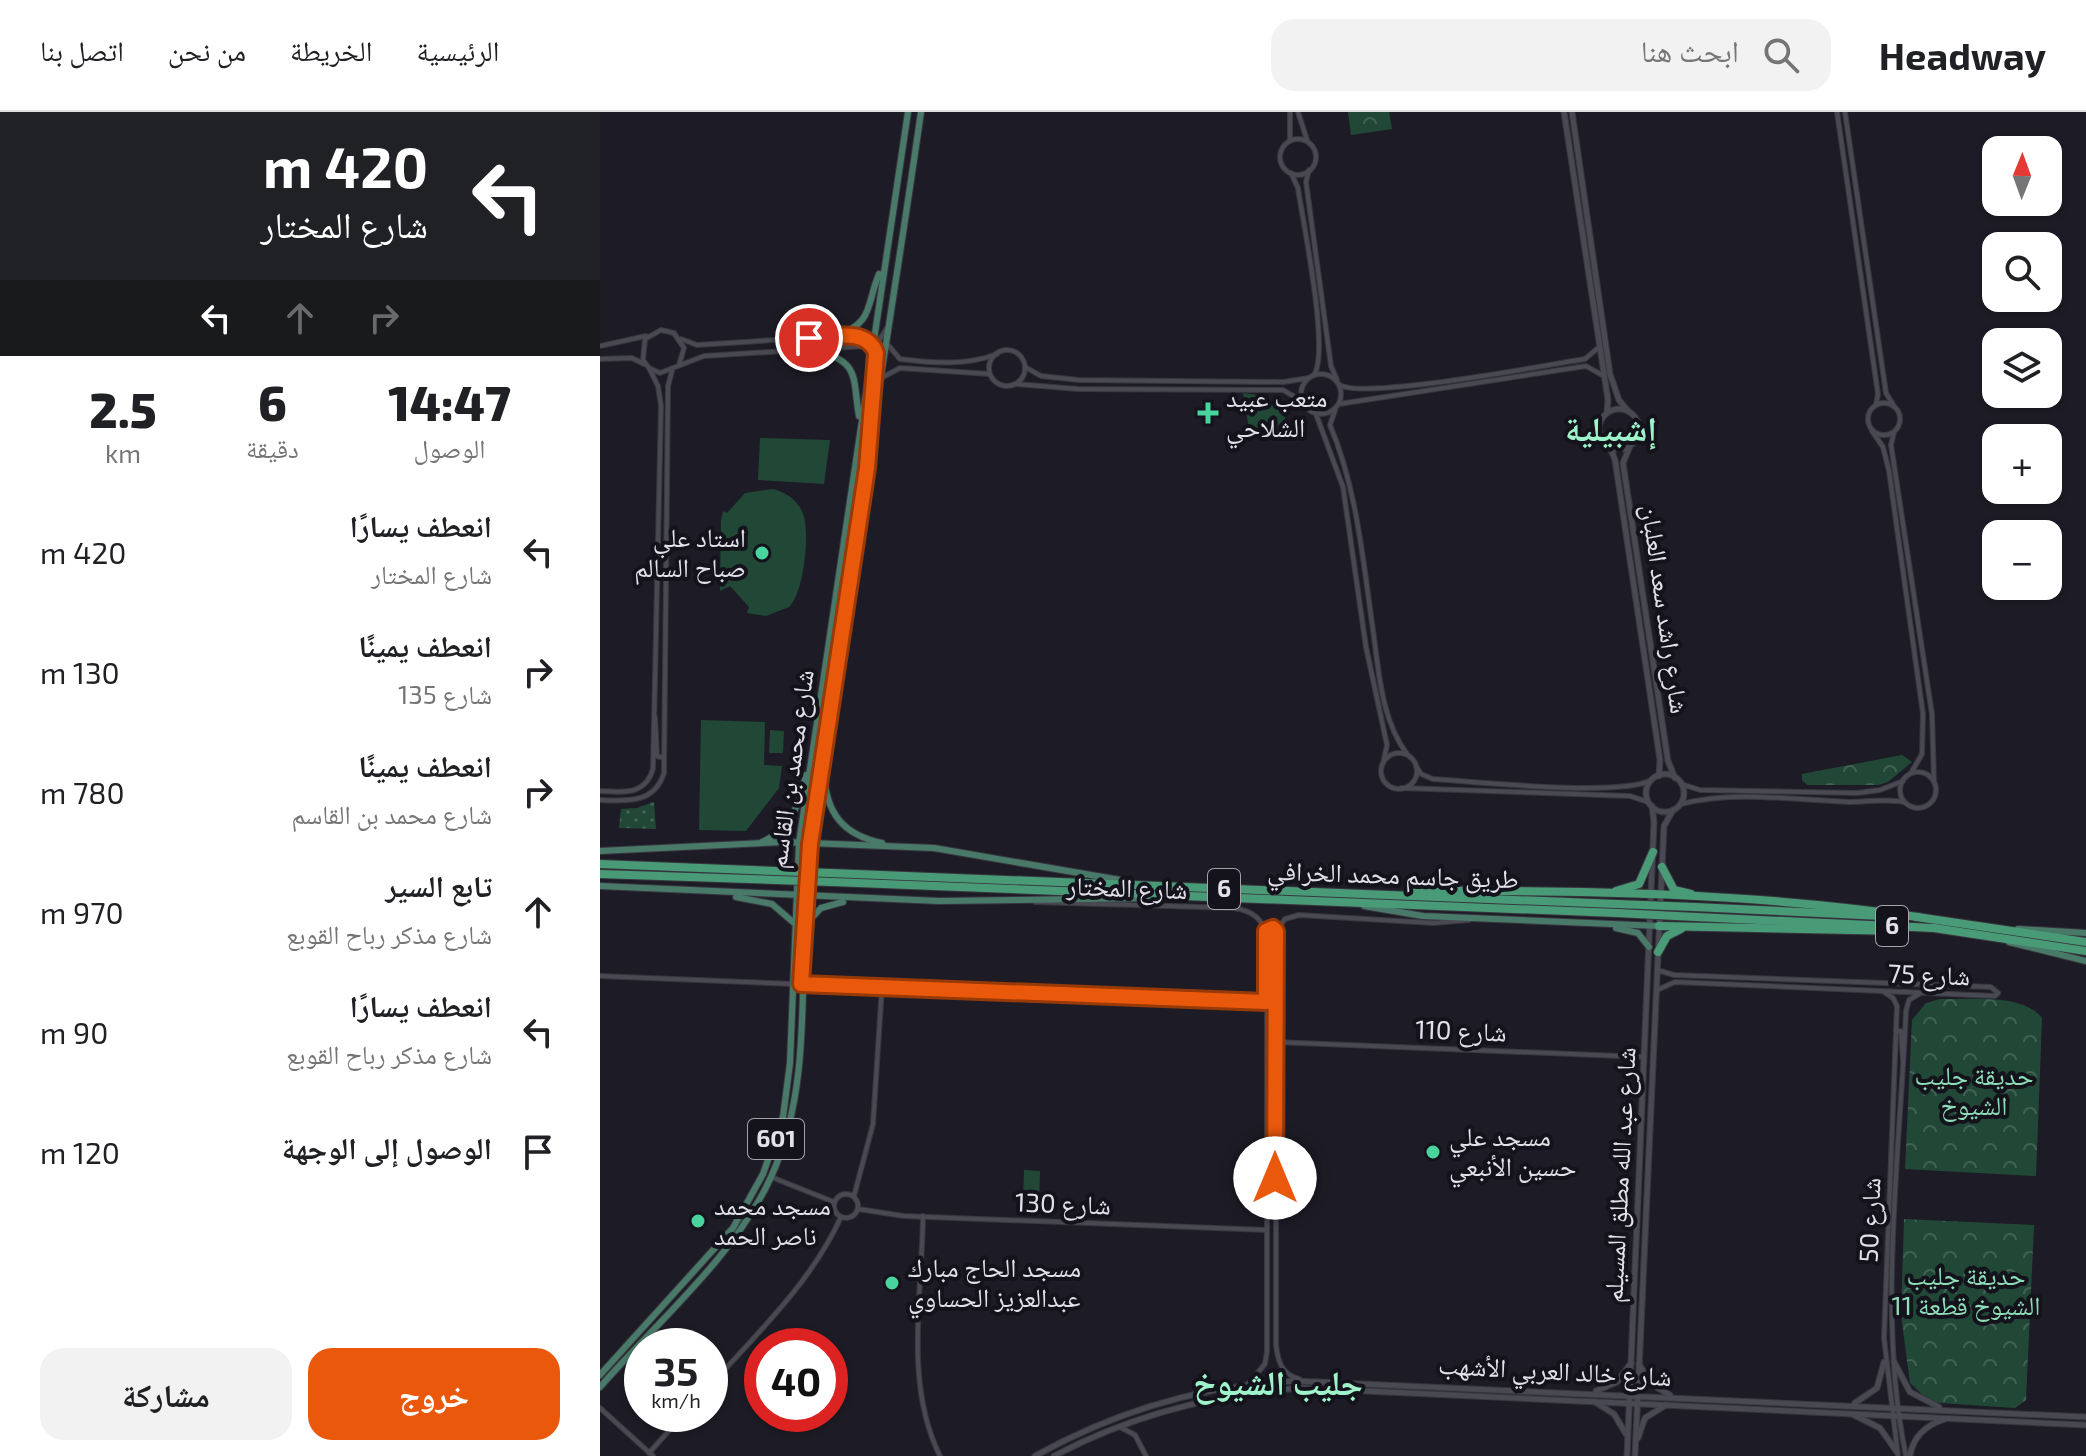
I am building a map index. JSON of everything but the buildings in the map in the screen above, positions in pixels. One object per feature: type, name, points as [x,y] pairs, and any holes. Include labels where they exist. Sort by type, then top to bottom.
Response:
[{"type":"highway","points":[[1571,893],[1631,888],[1646,873],[1653,852]]},
{"type":"highway","name":"طريق جاسم محمد الخرافي","points":[[600,864],[1191,897],[1918,917],[2086,942]]},
{"type":"highway","points":[[1662,867],[1674,890],[1918,917]]},
{"type":"highway","name":"طريق جاسم محمد الخرافي","points":[[600,874],[776,875]]},
{"type":"highway","name":"طريق جاسم محمد الخرافي","points":[[831,878],[1157,886],[1617,909]]},
{"type":"highway","points":[[1331,893],[1571,893],[1771,902]]},
{"type":"highway","name":"طريق جاسم محمد الخرافي","points":[[1696,912],[1934,928],[2086,951]]},
{"type":"highway","points":[[1654,925],[1888,932],[1934,928]]},
{"type":"highway","points":[[1658,952],[1670,933],[1692,927]]},
{"type":"main road","name":"شارع محمد بن القاسم","points":[[600,1387],[739,1233],[771,1177],[793,1111],[797,984],[794,925],[799,843],[882,267],[908,112]]},
{"type":"main road","name":"شارع محمد بن القاسم","points":[[600,1375],[733,1228],[763,1174],[785,1103],[810,844],[921,112]]},
{"type":"main road","points":[[1564,112],[1608,400],[1607,413],[1599,429],[1601,438],[1610,447],[1630,446],[1640,430],[1637,419],[1619,400],[1610,374],[1572,112]]},
{"type":"main road","points":[[836,336],[853,330],[866,318],[882,267]]},
{"type":"main road","points":[[814,349],[837,357],[853,371],[858,384],[860,422]]},
{"type":"main road","points":[[1607,413],[1618,409],[1628,411]]},
{"type":"main road","name":"شارع راشد سعد العلبان","points":[[1630,446],[1623,463],[1668,761],[1675,778]]},
{"type":"main road","name":"شارع راشد سعد العلبان","points":[[1610,447],[1615,460],[1660,760],[1659,776]]},
{"type":"main road","points":[[1632,581],[1640,579]]},
{"type":"main road","points":[[1641,642],[1645,645],[1649,642]]},
{"type":"main road","points":[[750,846],[773,837],[792,818],[813,752]]},
{"type":"main road","points":[[823,764],[827,802],[843,827],[869,840],[905,847]]},
{"type":"main road","points":[[1659,776],[1675,778],[1684,794],[1681,804],[1673,810],[1664,826],[1662,867],[1656,897],[1647,790],[1652,780],[1659,776]]},
{"type":"main road","points":[[1650,804],[1662,812],[1673,810]]},
{"type":"main road","points":[[600,851],[799,843],[905,847],[962,851],[1043,869],[1157,886]]},
{"type":"main road","points":[[600,886],[853,899],[1191,897]]},
{"type":"main road","points":[[709,892],[772,904],[790,916],[794,925]]},
{"type":"main road","name":"شارع عبد الله مطلق المسيلم","points":[[1635,1453],[1640,1164],[1649,947],[1656,897]]},
{"type":"main road","points":[[803,930],[821,908],[853,899]]},
{"type":"main road","points":[[1341,902],[1423,916],[1654,925]]},
{"type":"main road","points":[[1581,924],[1632,930],[1649,947]]},
{"type":"main road","name":"شارع عبد الله مطلق المسيلم","points":[[1627,1456],[1649,1153],[1658,952],[1654,925]]},
{"type":"main road","points":[[2000,928],[2086,933]]},
{"type":"main road","points":[[1983,935],[2086,961]]},
{"type":"main road","points":[[1648,1012],[1656,1013]]},
{"type":"main road","points":[[1641,1152],[1649,1153]]},
{"type":"main road","points":[[1640,1164],[1648,1164]]},
{"type":"main road","points":[[1850,1405],[1862,1401],[1877,1388],[1884,1362]]},
{"type":"main road","points":[[1894,1362],[1910,1392],[1927,1403],[1948,1409]]},
{"type":"main road","points":[[1590,1392],[1617,1382],[1635,1363],[1651,1384],[1675,1397]]},
{"type":"main road","name":"شارع خالد العربي الأشهب","points":[[1035,1456],[1118,1416],[1188,1395],[1247,1385],[1305,1381],[1637,1394],[1850,1405],[1891,1411]]},
{"type":"main road","points":[[1368,1391],[1369,1383]]},
{"type":"main road","points":[[1378,1392],[1379,1383]]},
{"type":"main road","name":"شارع خالد العربي الأشهب","points":[[1054,1456],[1141,1418],[1246,1393],[1301,1388],[1849,1413],[1948,1409],[2086,1417]]},
{"type":"main road","points":[[1493,1388],[1494,1397]]},
{"type":"main road","points":[[1594,1401],[1614,1414],[1627,1437]]},
{"type":"main road","points":[[1635,1453],[1645,1418],[1668,1405]]},
{"type":"main road","name":"شارع خالد العربي الأشهب","points":[[1898,1411],[2086,1425]]},
{"type":"main road","points":[[1849,1413],[1880,1428],[1897,1454]]},
{"type":"main road","points":[[1908,1456],[1923,1430],[1951,1417]]},
{"type":"street","points":[[1290,112],[1290,141],[1283,149],[1281,160],[1298,188],[1315,298],[1320,359],[1302,388],[1302,401]]},
{"type":"street","points":[[1298,112],[1316,155],[1306,182],[1331,366],[1338,383],[1339,404],[1330,425],[1344,459],[1353,498],[1381,685],[1393,731],[1407,754],[1428,778],[1628,787],[1652,780]]},
{"type":"street","points":[[1681,784],[1700,790],[1857,793],[1880,790],[1903,781],[1922,754],[1919,688],[1889,471],[1883,447],[1867,421],[1878,394],[1837,112]]},
{"type":"street","points":[[1681,804],[1735,798],[1854,802],[1889,799],[1914,807],[1927,806],[1936,794],[1928,687],[1891,445],[1900,421],[1886,393],[1845,112]]},
{"type":"street","points":[[1290,141],[1308,142]]},
{"type":"street","points":[[1291,173],[1309,170]]},
{"type":"street","points":[[600,359],[632,358],[660,373],[672,371],[679,365],[704,356],[872,344],[880,340],[890,326]]},
{"type":"street","points":[[600,346],[661,330],[697,345],[861,337],[872,344],[876,353],[870,398],[874,408]]},
{"type":"street","points":[[600,791],[631,792],[647,782],[653,769],[661,399],[641,349],[648,335]]},
{"type":"street","points":[[679,338],[684,354],[679,365]]},
{"type":"street","points":[[886,340],[890,352],[900,359],[959,362],[1014,352],[1025,367],[1041,376],[1079,380],[1283,382],[1326,374],[1338,383],[1365,390],[1585,359],[1598,348]]},
{"type":"street","points":[[990,374],[990,362],[997,354]]},
{"type":"street","points":[[900,359],[897,363],[900,368]]},
{"type":"street","points":[[1585,359],[1586,366]]},
{"type":"street","points":[[1339,404],[1586,366],[1602,375]]},
{"type":"street","points":[[1015,384],[1023,377],[1025,367]]},
{"type":"street","points":[[878,382],[900,368],[990,374],[1001,385],[1283,390],[1316,414],[1343,487],[1371,674],[1386,739],[1380,770],[1383,780],[1391,787],[1401,788],[1630,796],[1650,804]]},
{"type":"street","points":[[600,800],[627,801],[646,797],[662,779],[665,758],[668,386],[672,371]]},
{"type":"street","points":[[1365,390],[1365,400]]},
{"type":"street","points":[[1876,405],[1894,406]]},
{"type":"street","points":[[1316,414],[1335,410]]},
{"type":"street","points":[[1872,431],[1883,436],[1894,432]]},
{"type":"street","points":[[1901,560],[1909,559]]},
{"type":"street","points":[[657,594],[667,594]]},
{"type":"street","points":[[1919,688],[1923,690],[1928,687]]},
{"type":"street","points":[[654,715],[657,756],[665,758]]},
{"type":"street","points":[[1384,759],[1394,753],[1407,754]]},
{"type":"street","points":[[1401,788],[1414,780],[1416,766]]},
{"type":"street","points":[[1911,773],[1927,774],[1934,782]]},
{"type":"street","points":[[1903,781],[1900,792],[1904,802]]},
{"type":"street","points":[[1735,790],[1735,798]]},
{"type":"street","points":[[1743,798],[1744,790]]},
{"type":"street","name":"شارع المختار","points":[[997,900],[1234,908],[1256,915],[1266,931]]},
{"type":"street","points":[[1305,1381],[1284,1371],[1276,1346],[1276,931],[1285,919],[1299,915],[1433,923],[1476,918]]},
{"type":"street","points":[[1247,1385],[1265,1364],[1267,1345],[1266,931],[1271,927],[1276,931]]},
{"type":"street","name":"شارع 75","points":[[1657,970],[1674,975],[1991,987],[1998,993],[1995,996],[1922,994],[1675,982],[1657,991]]},
{"type":"street","points":[[600,976],[1266,1002]]},
{"type":"street","points":[[1732,977],[1732,985]]},
{"type":"street","points":[[1922,994],[1928,990],[1925,985]]},
{"type":"street","points":[[834,1202],[835,1211],[841,1217],[851,1217],[858,1209],[854,1196],[873,1124],[882,987]]},
{"type":"street","name":"شارع 50","points":[[1884,992],[1893,998],[1897,1006],[1884,1362],[1897,1454]]},
{"type":"street","name":"شارع 50","points":[[1908,1456],[1898,1411],[1892,1309],[1907,1005],[1922,994]]},
{"type":"street","points":[[1895,1032],[1901,1031],[1904,1062]]},
{"type":"street","name":"شارع 110","points":[[1275,1042],[1646,1057]]},
{"type":"street","points":[[1267,1114],[1270,1117],[1274,1114]]},
{"type":"street","points":[[1267,1126],[1271,1122],[1275,1126]]},
{"type":"street","points":[[771,1177],[834,1202]]},
{"type":"street","points":[[834,1202],[845,1193],[854,1196]]},
{"type":"street","name":"شارع 130","points":[[858,1209],[923,1216],[1267,1230]]},
{"type":"street","points":[[923,1216],[919,1381],[923,1415],[940,1456]]},
{"type":"street","points":[[728,1366],[793,1294],[841,1217]]},
{"type":"street","points":[[1267,1345],[1272,1350],[1276,1346]]},
{"type":"street","points":[[600,1408],[651,1454],[669,1432]]},
{"type":"street","points":[[1135,1435],[1141,1418]]},
{"type":"street","points":[[1117,1426],[1129,1429],[1135,1435],[1146,1456]]},
{"type":"green space","points":[[1348,112],[1389,112],[1392,129],[1351,135]]},
{"type":"green space","points":[[1243,393],[1258,395],[1284,413],[1287,429],[1250,435]]},
{"type":"green space","points":[[760,438],[830,440],[824,484],[758,480]]},
{"type":"green space","points":[[773,489],[790,497],[802,511],[806,546],[799,589],[794,600],[789,607],[766,616],[747,613],[749,607],[730,586],[720,591],[721,520],[723,511],[727,513],[745,493]]},
{"type":"green space","points":[[701,720],[765,722],[764,765],[782,766],[779,788],[746,831],[699,830]]},
{"type":"green space","points":[[770,730],[784,731],[783,753],[769,753]]},
{"type":"green space","points":[[1902,755],[1912,762],[1888,782],[1878,785],[1807,785],[1802,780],[1802,774]]},
{"type":"green space","points":[[654,802],[656,829],[619,828],[621,809]]},
{"type":"green space","name":"حديقة جليب الشيوخ","points":[[1940,999],[2009,1001],[2033,1010],[2042,1018],[2036,1176],[1905,1169],[1912,1020],[1926,1003]]},
{"type":"green space","points":[[1024,1170],[1040,1171],[1039,1204],[1023,1204]]},
{"type":"green space","name":"حديقة جليب الشيوخ قطعة 11","points":[[1904,1219],[2034,1225],[2026,1400],[2015,1408],[1940,1403],[1928,1400],[1910,1383],[1901,1315]]},
{"type":"place","name":"متعب عبيد الشلاحي","points":[[1208,413]]},
{"type":"place","name":"استاد علي صباح السالم","points":[[762,553]]},
{"type":"place","name":"مسجد علي حسين الأنبعي","points":[[1433,1152]]},
{"type":"place","name":"مسجد محمد ناصر الحمد","points":[[698,1221]]},
{"type":"place","name":"مسجد الحاج مبارك عبدالعزيز الحساوي","points":[[892,1283]]},
{"type":"district","name":"إشبيلية","points":[[1611,429]]},
{"type":"district","name":"جليب الشيوخ","points":[[1278,1383]]},
{"type":"route","points":[[809,338],[861,337],[870,342],[876,353],[870,398],[874,408],[867,468],[810,844],[801,984],[1266,1002],[1266,931],[1271,927],[1276,931],[1275,1178]]}]
